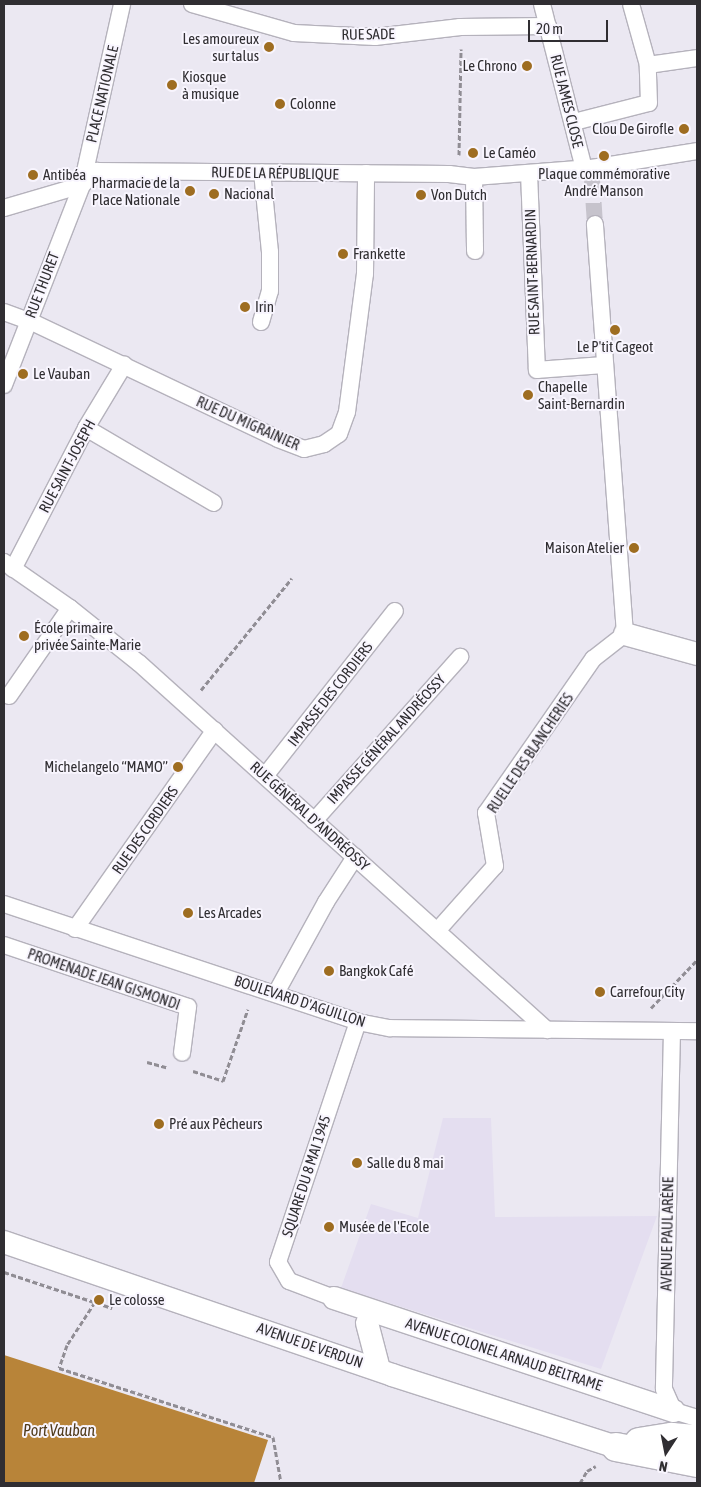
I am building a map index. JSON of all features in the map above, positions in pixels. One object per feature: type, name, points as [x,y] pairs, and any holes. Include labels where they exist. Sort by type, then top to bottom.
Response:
[{"type":"street","name":"PLACE NATIONALE","points":[[82,185],[122,4]]},
{"type":"street","name":"RUE SADE","points":[[192,4],[294,33],[375,37],[460,27],[548,26]]},
{"type":"street","name":"RUE JAMES CLOSE","points":[[542,4],[589,172]]},
{"type":"street","points":[[574,122],[649,103],[648,66],[631,4]]},
{"type":"street","points":[[648,66],[697,58]]},
{"type":"street","name":"RUE DE LA RÉPUBLIQUE","points":[[82,185],[97,171],[366,173],[474,177],[529,173],[589,172],[697,151]]},
{"type":"street","points":[[261,322],[270,291],[270,252],[262,172]]},
{"type":"street","name":"RUE DU MIGRAINIER","points":[[4,312],[28,320],[304,448],[324,444],[339,434],[347,412],[365,274],[366,173]]},
{"type":"street","name":"RUE SAINT-BERNARDIN","points":[[529,173],[537,370],[602,365]]},
{"type":"street","points":[[474,177],[475,251]]},
{"type":"street","points":[[4,208],[82,185]]},
{"type":"street","name":"RUE THURET","points":[[4,385],[82,185]]},
{"type":"street","points":[[595,224],[602,365],[625,634],[697,654]]},
{"type":"street","name":"RUE SAINT-JOSEPH","points":[[8,566],[124,365]]},
{"type":"street","points":[[86,428],[214,503]]},
{"type":"street","name":"RUE GÉNÉRAL D'ANDRÉOSSY","points":[[8,566],[70,608],[188,706],[547,1030]]},
{"type":"street","points":[[9,696],[70,608]]},
{"type":"street","name":"IMPASSE DES CORDIERS","points":[[265,776],[395,611]]},
{"type":"street","name":"RUELLE DES BLANCHERIES","points":[[437,931],[495,866],[486,813],[594,659],[625,634]]},
{"type":"street","name":"IMPASSE GÉNÉRAL ANDRÉOSSY","points":[[314,821],[460,658]]},
{"type":"street","name":"RUE DES CORDIERS","points":[[75,929],[215,730]]},
{"type":"street","points":[[276,993],[326,902],[355,857]]},
{"type":"street","name":"BOULEVARD D'AGUILLON","points":[[4,904],[75,929],[276,993],[358,1022],[390,1028],[697,1032]]},
{"type":"street","name":"PROMENADE JEAN GISMONDI","points":[[4,945],[188,1007],[184,1061]]},
{"type":"street","name":"SQUARE DU 8 MAI 1945","points":[[334,1298],[289,1281],[278,1262],[358,1022]]},
{"type":"street","name":"AVENUE PAUL ARÈNE","points":[[672,1031],[664,1389],[674,1411]]},
{"type":"street","name":"AVENUE DE VERDUN","points":[[4,1242],[616,1447],[697,1462]]},
{"type":"street","name":"AVENUE COLONEL ARNAUD BELTRAME","points":[[334,1298],[674,1411]]},
{"type":"street","points":[[367,1323],[379,1369]]},
{"type":"street","points":[[674,1411],[697,1418]]},
{"type":"street","name":"AVENUE DE VERDUN","points":[[616,1447],[672,1437],[697,1438]]},
{"type":"path","points":[[457,176],[462,110],[460,27]]},
{"type":"path","points":[[188,706],[292,578]]},
{"type":"path","points":[[624,1031],[660,1001],[697,960]]},
{"type":"path","points":[[184,1061],[223,1081],[256,987]]},
{"type":"path","points":[[95,1302],[67,1345],[59,1368],[273,1437],[281,1483]]},
{"type":"shaded area","points":[[443,1118],[491,1118],[495,1217],[657,1216],[601,1369],[341,1288],[371,1204],[418,1218]]},
{"type":"water","name":"Port Vauban","points":[[4,1355],[268,1440],[254,1483],[4,1483]]},
{"type":"tunnel","points":[[592,179],[595,224]]},
{"type":"place","name":"Les amoureux sur talus","points":[[269,47]]},
{"type":"place","name":"Le Chrono","points":[[527,66]]},
{"type":"place","name":"Kiosque à musique","points":[[172,85]]},
{"type":"place","name":"Colonne","points":[[280,104]]},
{"type":"place","name":"Clou De Girofle","points":[[684,129]]},
{"type":"place","name":"Le Caméo","points":[[473,153]]},
{"type":"place","name":"Plaque commémorative André Manson","points":[[604,156]]},
{"type":"place","name":"Antibéa","points":[[33,175]]},
{"type":"place","name":"Pharmacie de la Place Nationale","points":[[190,191]]},
{"type":"place","name":"Nacional","points":[[214,194]]},
{"type":"place","name":"Von Dutch","points":[[421,195]]},
{"type":"place","name":"Frankette","points":[[343,254]]},
{"type":"place","name":"Irin","points":[[245,307]]},
{"type":"place","name":"Le P'tit Cageot","points":[[615,330]]},
{"type":"place","name":"Le Vauban","points":[[23,374]]},
{"type":"place","name":"Chapelle Saint-Bernardin","points":[[528,395]]},
{"type":"place","name":"Maison Atelier","points":[[634,548]]},
{"type":"place","name":"École primaire privée Sainte-Marie","points":[[24,636]]},
{"type":"place","name":"Michelangelo “MAMO”","points":[[178,767]]},
{"type":"place","name":"Les Arcades","points":[[188,913]]},
{"type":"place","name":"Bangkok Café","points":[[329,971]]},
{"type":"place","name":"Carrefour City","points":[[600,992]]},
{"type":"place","name":"Pré aux Pêcheurs","points":[[159,1124]]},
{"type":"place","name":"Salle du 8 mai","points":[[357,1163]]},
{"type":"place","name":"Musée de l'Ecole","points":[[329,1227]]},
{"type":"place","name":"Le colosse","points":[[99,1300]]}]
